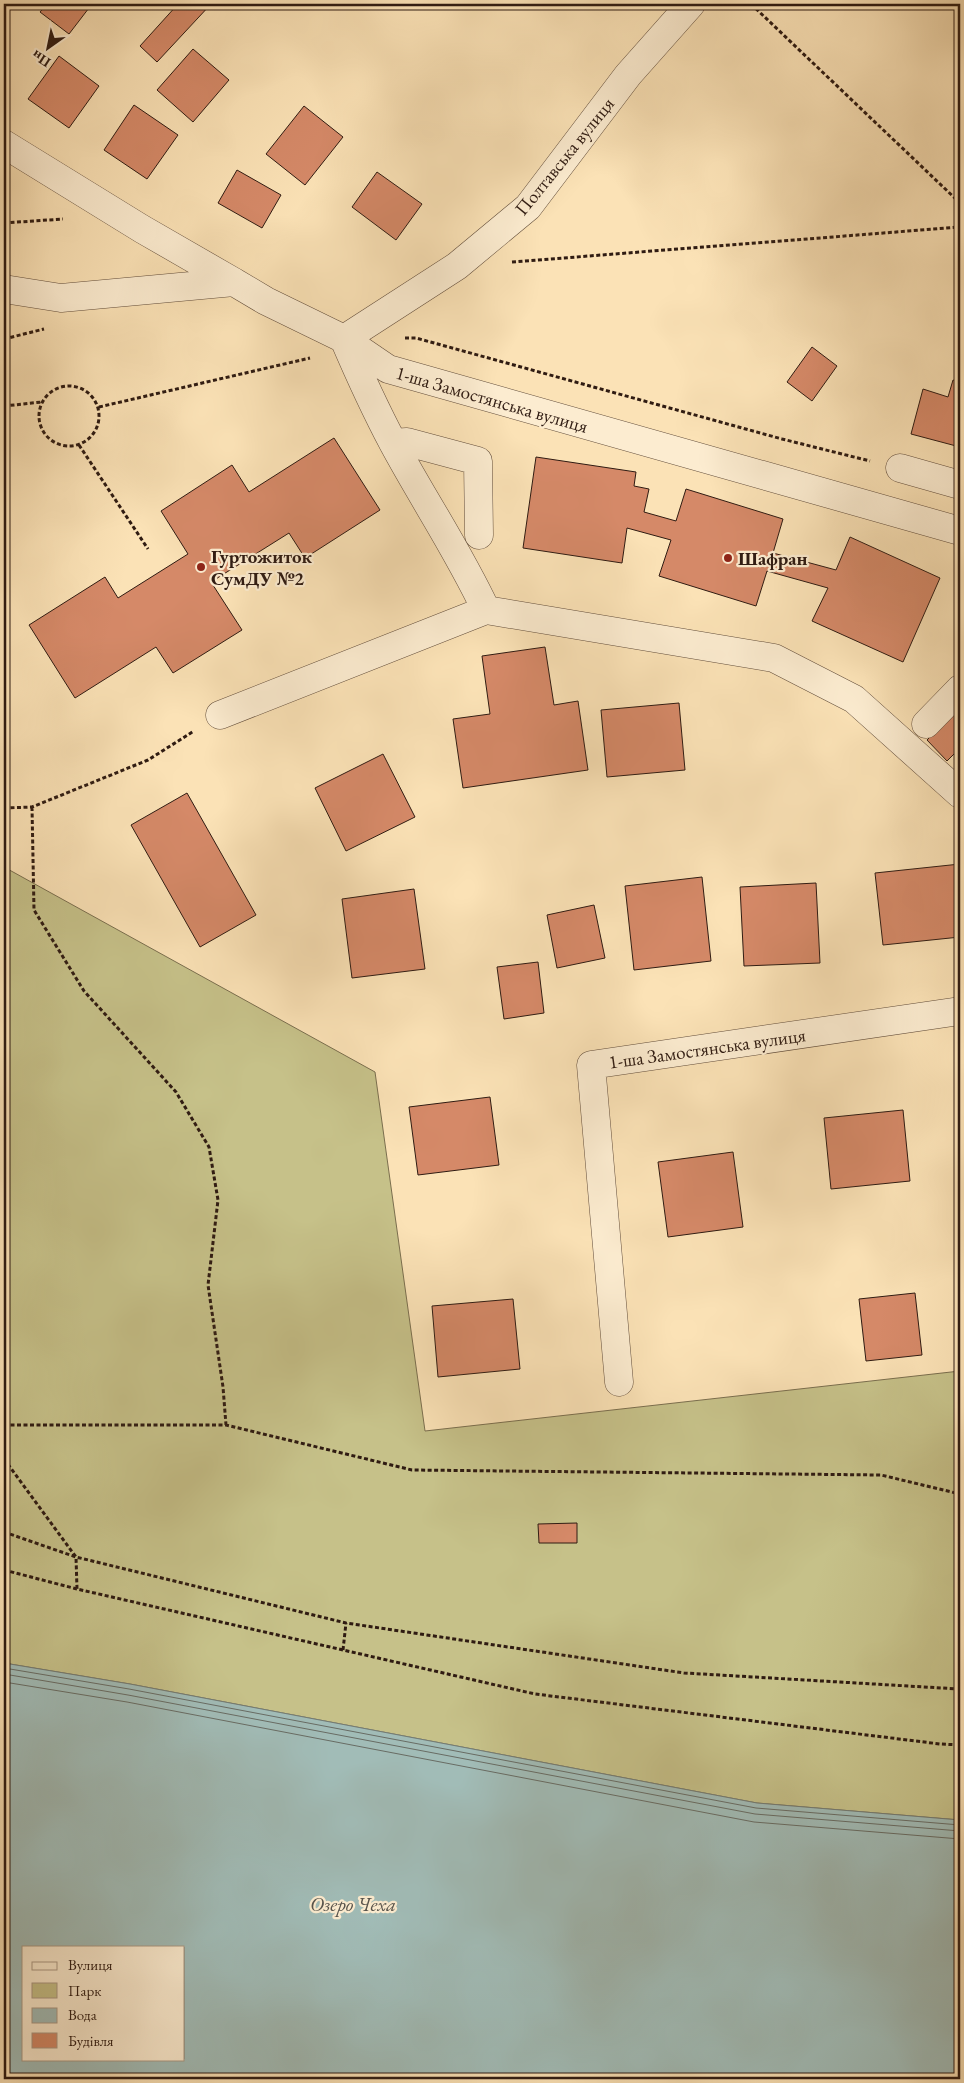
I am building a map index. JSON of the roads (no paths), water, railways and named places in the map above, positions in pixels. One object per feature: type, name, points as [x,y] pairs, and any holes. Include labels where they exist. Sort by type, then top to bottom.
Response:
[{"type":"street","name":"Полтавська вулиця","points":[[344,339],[457,266],[528,207],[628,75],[691,4]]},
{"type":"street","name":"1-ша Замостянська вулиця","points":[[4,144],[142,229],[266,301],[344,339],[388,370],[960,531]]},
{"type":"street","points":[[4,290],[61,298],[234,282]]},
{"type":"street","points":[[344,339],[368,394],[393,443],[469,573],[486,610]]},
{"type":"street","points":[[393,443],[407,442],[478,461],[479,535]]},
{"type":"street","points":[[900,468],[960,485]]},
{"type":"street","points":[[220,715],[486,610],[774,658],[854,699],[960,794]]},
{"type":"street","points":[[926,724],[960,689]]},
{"type":"street","name":"1-ша Замостянська вулиця","points":[[619,1382],[592,1065],[960,1011]]},
{"type":"water","name":"Озеро Чеха","points":[[4,1663],[130,1684],[757,1803],[960,1820],[960,2079],[4,2079]]},
{"type":"place","name":"Шафран","points":[[728,558]]},
{"type":"place","name":"Гуртожиток СумДУ №2","points":[[201,567]]}]
